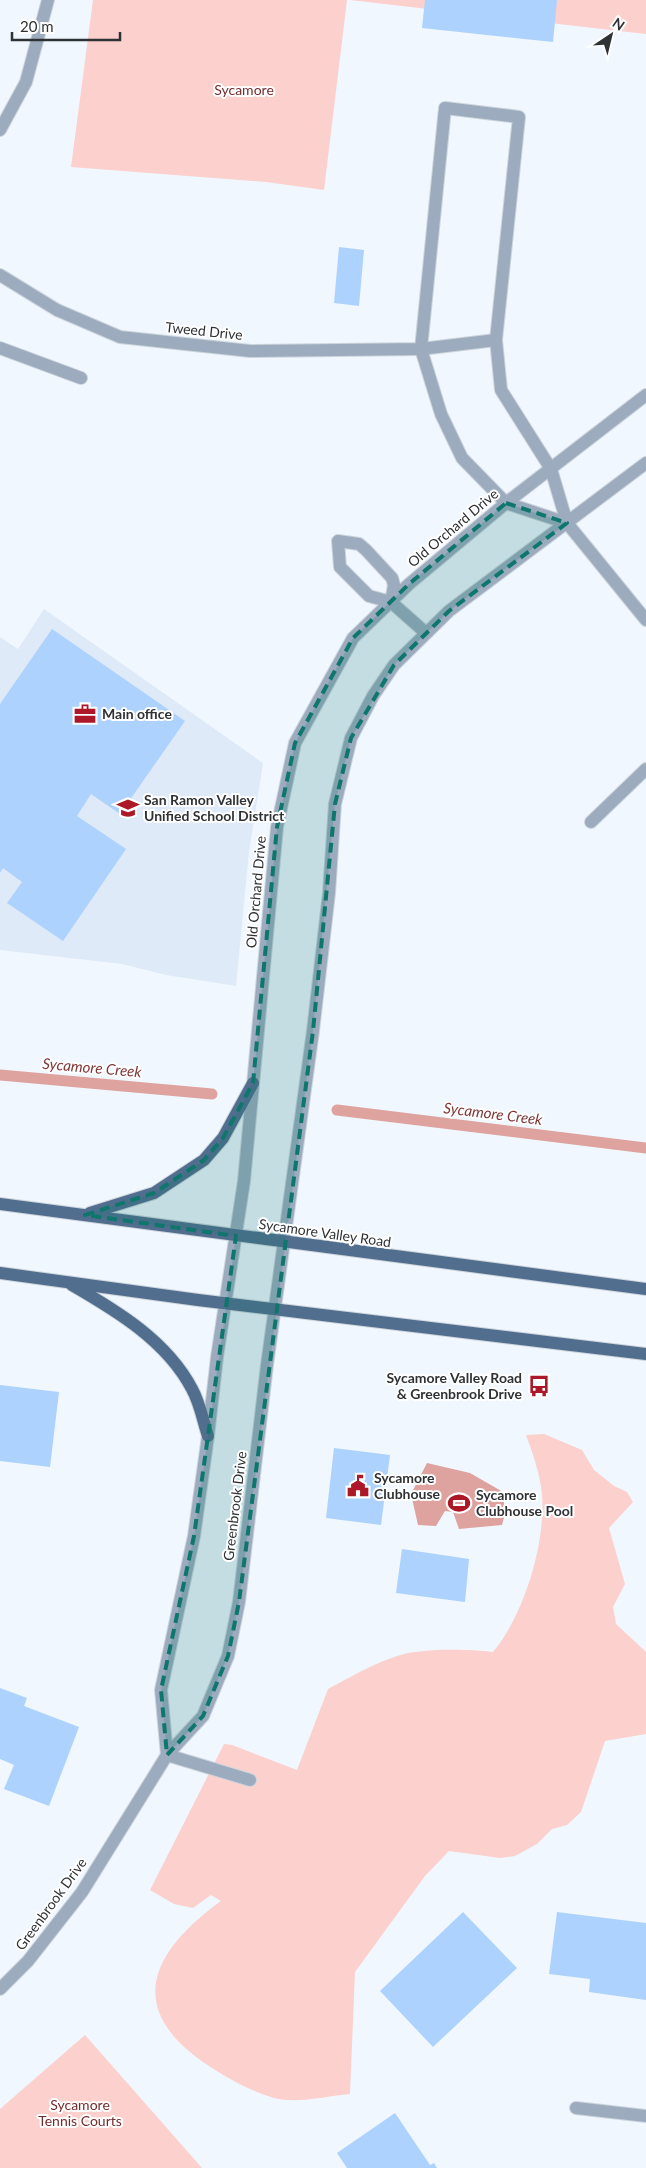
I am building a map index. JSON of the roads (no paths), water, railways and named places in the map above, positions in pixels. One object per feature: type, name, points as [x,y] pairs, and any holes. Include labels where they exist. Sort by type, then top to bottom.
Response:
[{"type":"main road","points":[[86,1214],[154,1193],[204,1160],[223,1138],[253,1083]]},
{"type":"main road","name":"Sycamore Valley Road","points":[[0,1204],[646,1289]]},
{"type":"main road","points":[[0,1273],[275,1310],[646,1354]]},
{"type":"main road","points":[[65,1282],[110,1307],[154,1341],[178,1365],[193,1390],[208,1436]]},
{"type":"street","points":[[0,130],[26,82],[48,0]]},
{"type":"street","points":[[567,523],[506,503],[462,458],[441,414],[421,349],[445,108],[519,116],[496,340],[502,390],[551,469],[567,523],[646,620]]},
{"type":"street","name":"Tweed Drive","points":[[0,275],[57,310],[120,337],[250,351],[421,349],[496,340]]},
{"type":"street","points":[[0,348],[81,378]]},
{"type":"street","name":"Old Orchard Drive","points":[[226,1303],[244,1181],[277,827],[295,742],[353,638],[391,602],[506,503],[646,395]]},
{"type":"street","points":[[284,1242],[313,1031],[329,893],[335,804],[351,738],[373,696],[394,665],[449,611],[646,463]]},
{"type":"street","points":[[391,602],[394,585],[392,578],[359,544],[338,541],[340,567],[369,596],[391,602],[426,633]]},
{"type":"street","points":[[591,822],[646,769]]},
{"type":"street","name":"Greenbrook Drive","points":[[0,1989],[28,1962],[82,1892],[167,1755],[204,1716],[228,1656],[239,1602],[284,1242]]},
{"type":"street","points":[[226,1303],[217,1357],[194,1536],[162,1690],[167,1755],[250,1780]]},
{"type":"street","points":[[576,2108],[646,2116]]},
{"type":"waterway","name":"Sycamore Creek","points":[[0,1075],[212,1094]]},
{"type":"waterway","name":"Sycamore Creek","points":[[337,1110],[646,1148]]},
{"type":"place","name":"Main office","points":[[85,714]]},
{"type":"place","name":"San Ramon Valley Unified School District","points":[[128,808]]},
{"type":"place","name":"Sycamore Valley Road & Greenbrook Drive","points":[[539,1386]]},
{"type":"place","name":"Sycamore Clubhouse","points":[[358,1486]]},
{"type":"place","name":"Sycamore Clubhouse Pool","points":[[459,1503]]},
{"type":"park label","name":"Sycamore","points":[[244,90]]},
{"type":"park label","name":"Sycamore Tennis Courts","points":[[80,2114]]}]
